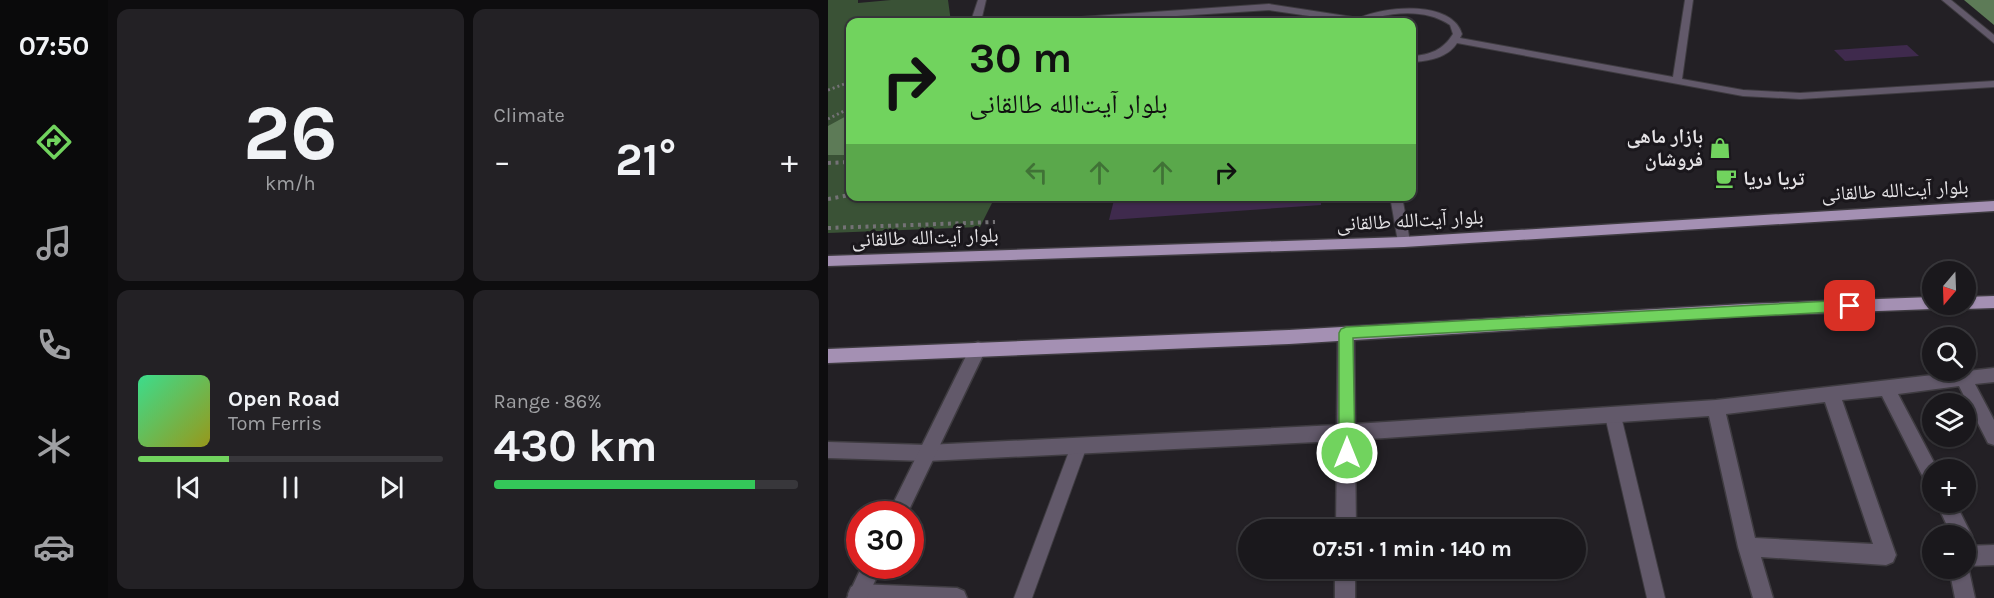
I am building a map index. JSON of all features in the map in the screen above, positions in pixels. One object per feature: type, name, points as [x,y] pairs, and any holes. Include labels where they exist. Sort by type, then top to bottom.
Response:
[{"type":"main road","name":"بلوار آیت‌الله طالقانی","points":[[828,261],[1404,242],[1994,206]]},
{"type":"main road","points":[[1976,303],[1994,302]]},
{"type":"main road","points":[[830,360],[978,349],[1346,333],[1745,310],[1922,303]]},
{"type":"street","points":[[1346,333],[1346,519]]},
{"type":"street","points":[[903,501],[978,349]]},
{"type":"street","points":[[1976,377],[1994,375]]},
{"type":"street","points":[[828,450],[927,453],[1347,434],[1716,408],[1947,381]]},
{"type":"street","points":[[1965,381],[1994,438]]},
{"type":"street","points":[[1887,388],[1923,459]]},
{"type":"street","points":[[1748,547],[1886,555],[1831,394]]},
{"type":"street","points":[[1716,408],[1748,547],[1763,598]]},
{"type":"street","points":[[1976,556],[1994,555]]},
{"type":"street","points":[[866,579],[857,596],[957,598]]},
{"type":"street","points":[[1345,579],[1345,598]]},
{"type":"street","points":[[1965,579],[1965,598]]},
{"type":"lane","points":[[977,18],[982,0]]},
{"type":"lane","points":[[1362,18],[1366,14],[1407,0]]},
{"type":"lane","points":[[1677,81],[1689,0]]},
{"type":"lane","points":[[1946,0],[1994,40]]},
{"type":"lane","points":[[1392,5],[1422,5],[1447,15]]},
{"type":"lane","points":[[1416,58],[1434,56],[1447,49],[1455,40],[1458,31],[1455,22],[1439,6]]},
{"type":"lane","points":[[1107,18],[1260,7],[1336,18]]},
{"type":"lane","points":[[1455,40],[1743,93],[1800,96],[1994,84]]},
{"type":"lane","points":[[1397,201],[1404,242]]},
{"type":"lane","points":[[1613,416],[1656,598]]},
{"type":"lane","points":[[1023,598],[1079,446]]},
{"type":"path","points":[[828,90],[846,83]]},
{"type":"path","points":[[828,119],[846,110]]},
{"type":"path","points":[[828,169],[830,163],[846,162]]},
{"type":"path","points":[[828,199],[846,196]]},
{"type":"path","points":[[828,228],[995,222]]},
{"type":"shaded area","points":[[828,0],[858,0],[858,3],[891,0],[948,0],[950,18],[846,18],[846,201],[993,201],[980,227],[828,233]]},
{"type":"shaded area","points":[[1964,0],[1994,0],[1994,25]]},
{"type":"shaded area","points":[[846,116],[846,155],[828,155],[828,126]]},
{"type":"building","points":[[1907,45],[1919,56],[1845,61],[1834,50]]},
{"type":"building","points":[[1114,201],[1321,201],[1321,205],[1109,220]]},
{"type":"place","name":"بازار ماهی فروشان","points":[[1720,148]]},
{"type":"place","name":"تریا دریا","points":[[1726,178]]},
{"type":"route","points":[[1347,453],[1346,333],[1850,306]]}]
